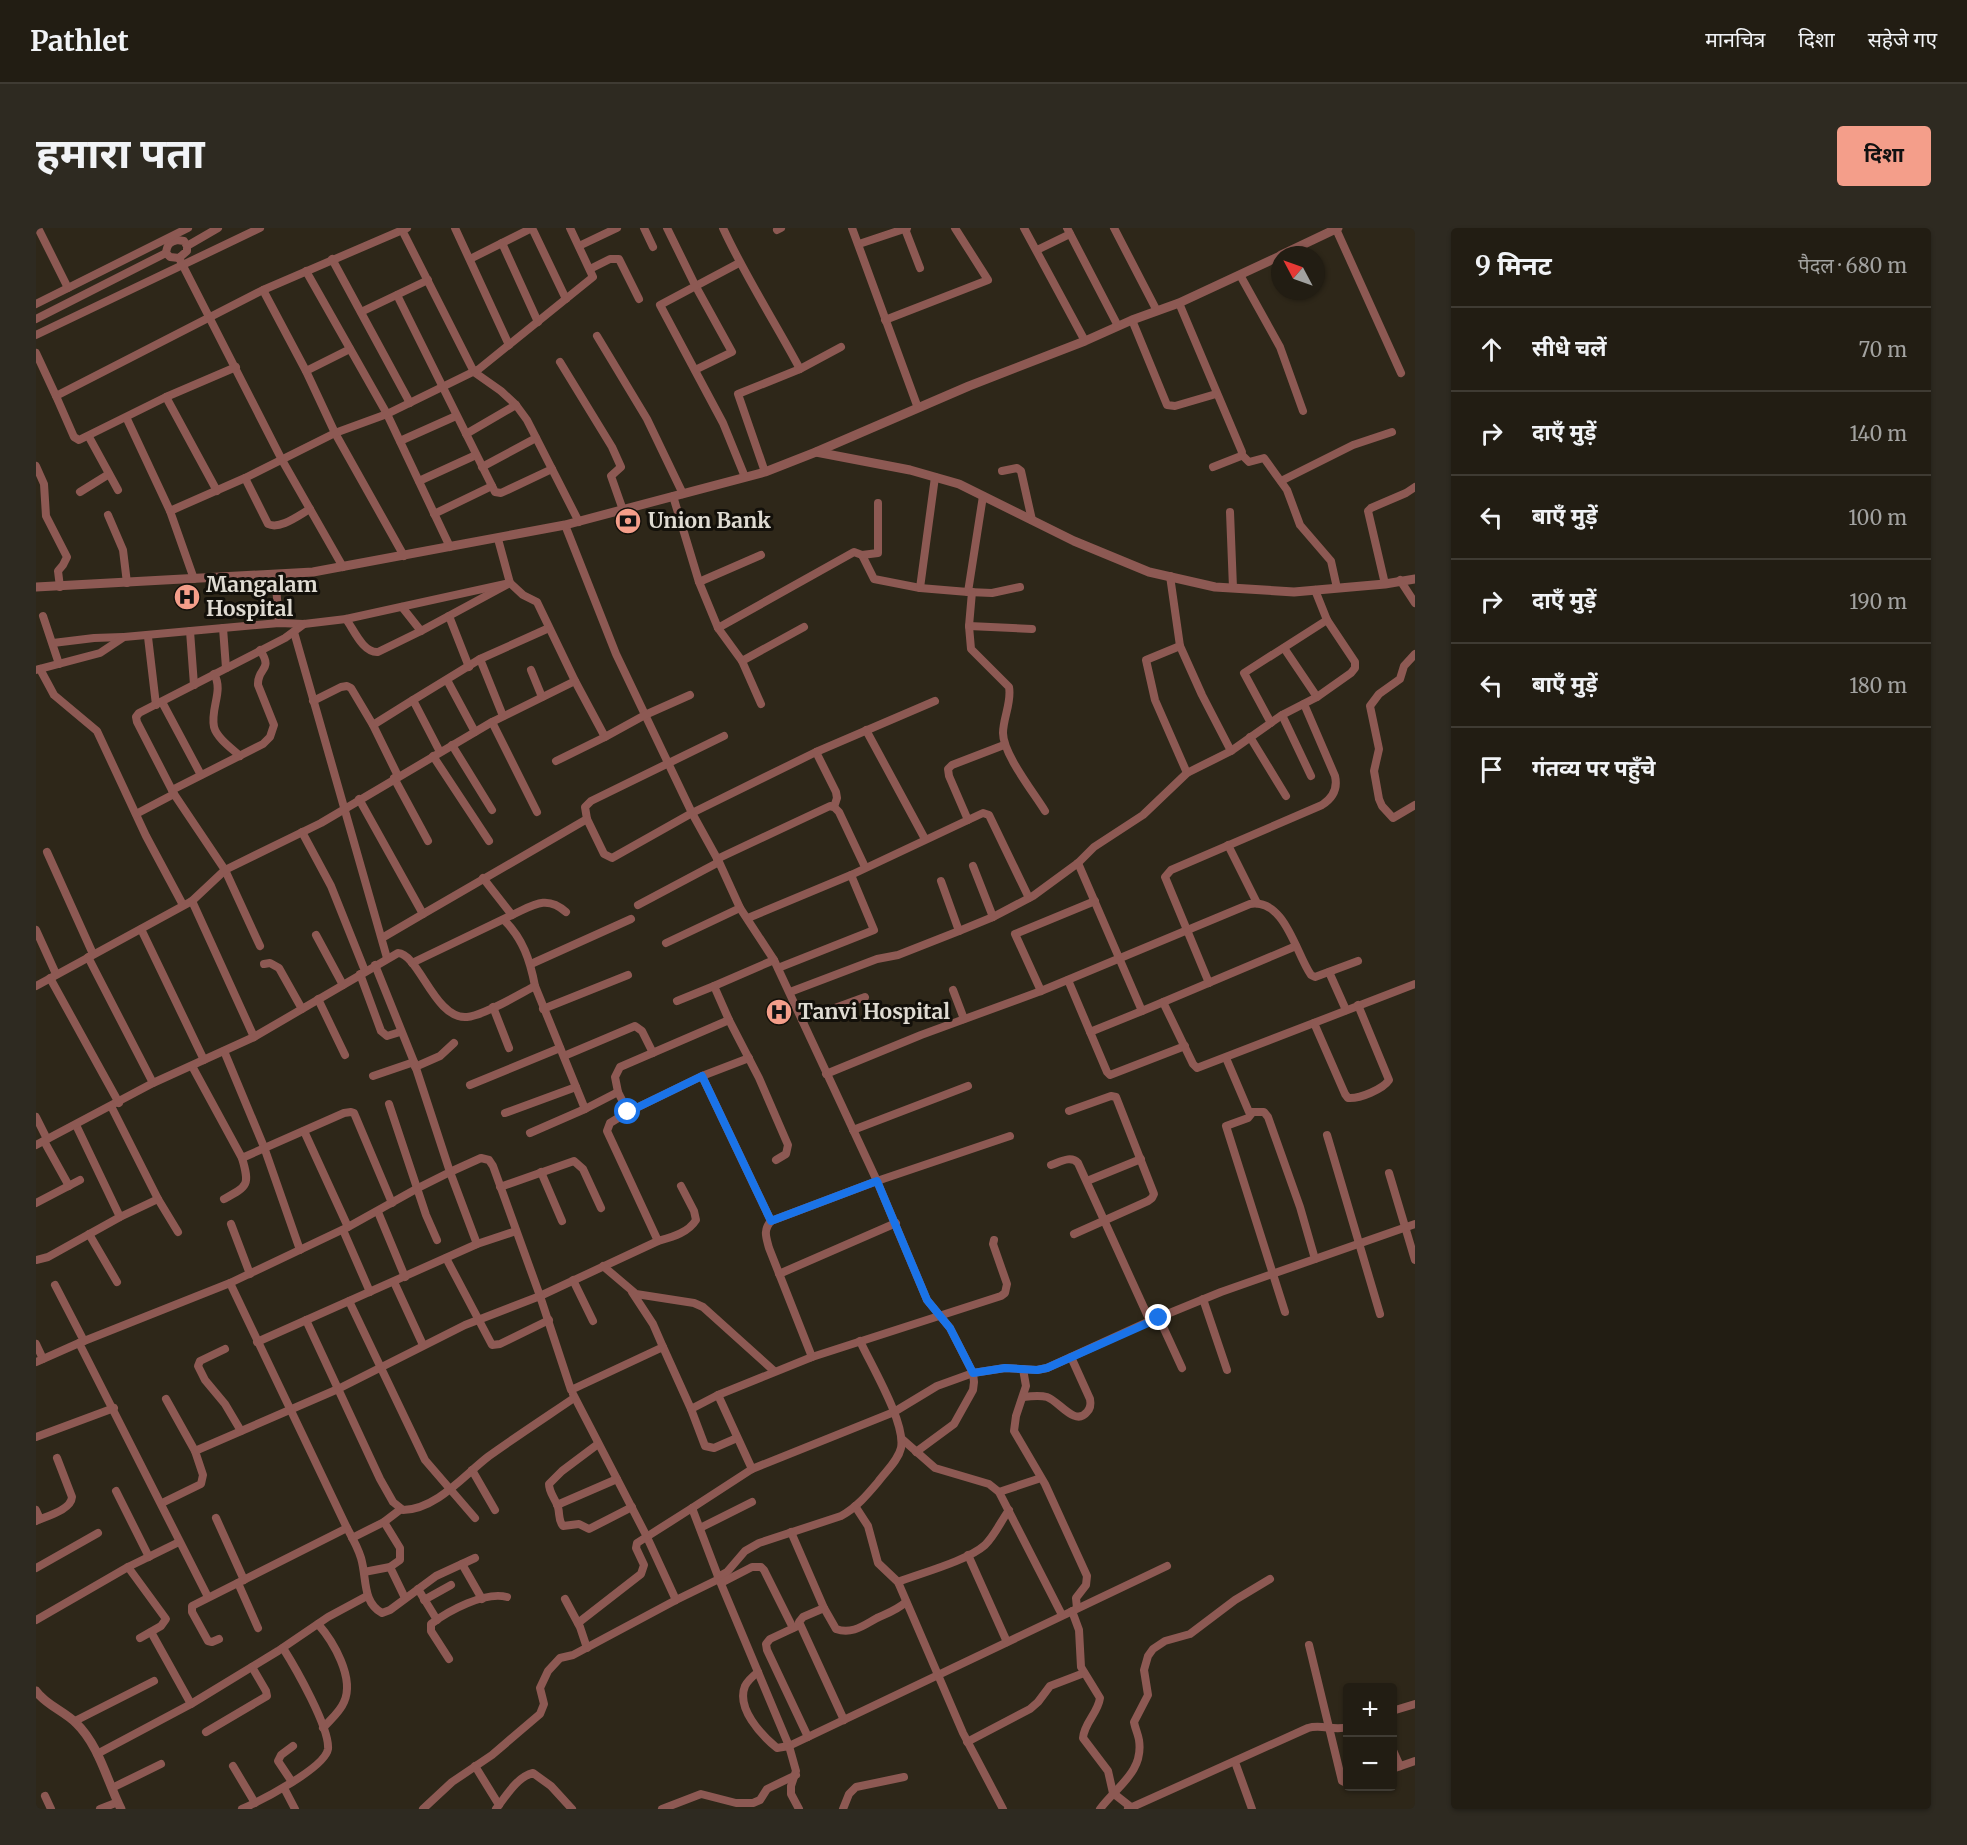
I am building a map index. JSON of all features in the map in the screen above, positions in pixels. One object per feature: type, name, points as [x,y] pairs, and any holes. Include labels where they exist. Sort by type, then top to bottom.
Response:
[{"type":"street","points":[[39,228],[68,288]]},
{"type":"street","points":[[36,304],[188,228]]},
{"type":"street","points":[[181,261],[188,246],[218,228]]},
{"type":"street","points":[[36,335],[181,261],[260,228]]},
{"type":"street","points":[[454,228],[509,345]]},
{"type":"street","points":[[470,259],[532,228],[566,299]]},
{"type":"street","points":[[170,511],[218,491],[335,433],[387,414],[474,372],[593,277],[570,228]]},
{"type":"street","points":[[579,246],[617,228]]},
{"type":"street","points":[[644,228],[653,247]]},
{"type":"street","points":[[667,228],[732,352],[695,370]]},
{"type":"street","points":[[723,228],[739,262],[801,369]]},
{"type":"street","points":[[852,228],[918,408]]},
{"type":"street","points":[[859,244],[906,228],[920,268]]},
{"type":"street","points":[[885,320],[988,280],[955,228]]},
{"type":"street","points":[[1024,228],[1086,341]]},
{"type":"street","points":[[1114,228],[1157,311]]},
{"type":"street","points":[[1300,246],[1337,228],[1401,373]]},
{"type":"street","points":[[56,396],[211,319],[263,290],[405,229],[474,372],[501,391],[516,405],[527,420],[579,522]]},
{"type":"street","points":[[1037,250],[1069,231],[1118,326]]},
{"type":"street","points":[[173,235],[188,246]]},
{"type":"street","points":[[166,254],[166,246],[173,235]]},
{"type":"street","points":[[502,243],[538,321]]},
{"type":"street","points":[[166,254],[181,261],[282,460],[343,567]]},
{"type":"street","points":[[36,320],[166,254]]},
{"type":"street","points":[[332,259],[410,403]]},
{"type":"street","points":[[590,269],[609,259],[619,259],[639,299]]},
{"type":"street","points":[[36,587],[313,572],[579,522],[765,472],[1132,320],[1179,303],[1271,260]]},
{"type":"street","points":[[739,262],[660,305],[723,423],[745,477]]},
{"type":"street","points":[[306,271],[387,414],[450,547]]},
{"type":"street","points":[[1240,275],[1280,347],[1303,411]]},
{"type":"street","points":[[362,312],[428,280]]},
{"type":"street","points":[[263,290],[306,371],[335,433],[404,556]]},
{"type":"street","points":[[397,295],[495,492],[499,494],[552,469]]},
{"type":"street","points":[[1179,303],[1242,455],[1249,462],[1264,458],[1281,481],[1300,525],[1331,561],[1336,588]]},
{"type":"street","points":[[1132,320],[1167,405],[1175,406],[1216,394]]},
{"type":"street","points":[[597,336],[647,419],[678,495],[699,582],[718,628],[742,661],[761,704]]},
{"type":"street","points":[[765,472],[738,394],[801,369],[842,347]]},
{"type":"street","points":[[306,371],[350,349]]},
{"type":"street","points":[[36,353],[74,436],[79,440],[166,397],[236,367]]},
{"type":"street","points":[[560,362],[612,447],[621,467],[611,476],[623,510]]},
{"type":"street","points":[[166,397],[218,491]]},
{"type":"street","points":[[465,434],[516,405]]},
{"type":"street","points":[[400,441],[456,416]]},
{"type":"street","points":[[126,418],[170,511],[194,579]]},
{"type":"street","points":[[1281,481],[1353,446],[1392,432]]},
{"type":"street","points":[[89,437],[118,490]]},
{"type":"street","points":[[482,466],[536,438]]},
{"type":"street","points":[[816,452],[910,470],[959,484],[1074,541],[1149,572],[1215,586],[1294,592],[1415,579]]},
{"type":"street","points":[[419,481],[476,455]]},
{"type":"street","points":[[1213,467],[1242,455]]},
{"type":"street","points":[[36,466],[44,484],[46,516],[67,556],[58,571],[60,587]]},
{"type":"street","points":[[1002,471],[1017,468],[1021,471],[1032,520]]},
{"type":"street","points":[[80,492],[109,474]]},
{"type":"street","points":[[920,588],[935,477]]},
{"type":"street","points":[[245,478],[271,525],[281,524],[310,508]]},
{"type":"street","points":[[434,514],[492,486]]},
{"type":"street","points":[[1385,584],[1368,511],[1415,487]]},
{"type":"street","points":[[983,496],[970,592],[971,650],[1009,687],[1003,723],[1004,745],[1045,811]]},
{"type":"street","points":[[718,628],[854,552],[862,555],[878,553],[878,503]]},
{"type":"street","points":[[1230,512],[1233,588]]},
{"type":"street","points":[[108,515],[123,550],[127,583]]},
{"type":"street","points":[[565,525],[616,654],[692,813],[740,908],[776,964],[790,992],[896,1223],[927,1300],[950,1328],[973,1373],[973,1390],[954,1424],[916,1452]]},
{"type":"street","points":[[498,539],[510,583],[523,595],[537,602],[605,737]]},
{"type":"street","points":[[699,582],[761,555]]},
{"type":"street","points":[[862,555],[874,579],[920,588],[970,592],[992,593],[1020,587]]},
{"type":"street","points":[[275,574],[279,623]]},
{"type":"street","points":[[1170,576],[1180,646],[1231,751]]},
{"type":"street","points":[[1400,580],[1415,603]]},
{"type":"street","points":[[53,643],[346,619],[510,583]]},
{"type":"street","points":[[346,619],[367,649],[378,652],[510,583]]},
{"type":"street","points":[[790,992],[877,959],[898,955],[993,917],[1029,898],[1078,863],[1094,847],[1143,815],[1187,773],[1231,751],[1282,715],[1317,697],[1351,673],[1356,665],[1327,620],[1315,590]]},
{"type":"street","points":[[402,607],[421,631]]},
{"type":"street","points":[[43,616],[59,664]]},
{"type":"street","points":[[449,616],[469,667]]},
{"type":"street","points":[[1271,723],[1244,673],[1327,620]]},
{"type":"street","points":[[260,946],[225,870],[173,792],[136,722],[136,717],[139,713],[294,632],[304,624]]},
{"type":"street","points":[[969,626],[1032,629]]},
{"type":"street","points":[[742,661],[804,627]]},
{"type":"street","points":[[223,628],[226,668]]},
{"type":"street","points":[[373,725],[480,659],[549,628]]},
{"type":"street","points":[[190,631],[194,685]]},
{"type":"street","points":[[294,632],[387,958]]},
{"type":"street","points":[[124,637],[100,653],[38,670],[54,695],[97,731],[136,814],[183,905]]},
{"type":"street","points":[[148,637],[159,703],[201,775]]},
{"type":"street","points":[[1180,646],[1146,660],[1155,700],[1187,773]]},
{"type":"street","points":[[1284,648],[1317,697]]},
{"type":"street","points":[[136,814],[201,775],[263,744],[274,730],[270,712],[258,685],[258,680],[267,664],[260,650]]},
{"type":"street","points":[[1415,654],[1404,666],[1398,681],[1374,699],[1370,712],[1379,749],[1374,771],[1380,803],[1393,818],[1415,805]]},
{"type":"street","points":[[480,659],[503,717]]},
{"type":"street","points":[[531,670],[542,697]]},
{"type":"street","points":[[214,674],[218,688],[214,727],[223,740],[240,756]]},
{"type":"street","points":[[447,680],[475,732]]},
{"type":"street","points":[[36,986],[192,901],[225,870],[344,809],[492,722],[575,681]]},
{"type":"street","points":[[313,701],[340,687],[347,686],[357,696],[428,841]]},
{"type":"street","points":[[556,761],[645,715],[690,695]]},
{"type":"street","points":[[413,700],[436,754],[489,841]]},
{"type":"street","points":[[724,736],[587,804],[584,811],[604,854],[612,858],[692,813],[816,752],[935,700]]},
{"type":"street","points":[[1209,983],[1165,879],[1166,874],[1322,805],[1333,794],[1335,776],[1304,704]]},
{"type":"street","points":[[1282,715],[1311,777]]},
{"type":"street","points":[[492,722],[537,812]]},
{"type":"street","points":[[866,730],[925,839]]},
{"type":"street","points":[[1250,736],[1286,796]]},
{"type":"street","points":[[452,745],[492,810]]},
{"type":"street","points":[[968,820],[948,769],[952,765],[1004,745]]},
{"type":"street","points":[[816,752],[836,794],[834,807],[865,867]]},
{"type":"street","points":[[359,799],[423,914]]},
{"type":"street","points":[[638,905],[718,861],[826,807],[834,807]]},
{"type":"street","points":[[748,918],[851,875],[983,813],[989,815],[1029,898]]},
{"type":"street","points":[[382,938],[587,819]]},
{"type":"street","points":[[302,832],[324,871],[381,1030],[387,1036],[400,1032]]},
{"type":"street","points":[[1228,845],[1257,903]]},
{"type":"street","points":[[47,852],[91,956],[153,1083]]},
{"type":"street","points":[[1078,863],[1142,1011]]},
{"type":"street","points":[[973,866],[993,917]]},
{"type":"street","points":[[677,1001],[874,930],[851,875]]},
{"type":"street","points":[[483,878],[512,915]]},
{"type":"street","points":[[941,881],[959,931]]},
{"type":"street","points":[[192,901],[254,1037]]},
{"type":"street","points":[[1041,991],[1016,934],[1095,901]]},
{"type":"street","points":[[412,963],[512,915],[546,902],[558,905],[566,912]]},
{"type":"street","points":[[826,1074],[1041,991],[1257,903],[1267,906],[1282,918],[1311,975],[1315,977],[1358,961]]},
{"type":"street","points":[[666,944],[740,908]]},
{"type":"street","points":[[531,963],[631,919]]},
{"type":"street","points":[[504,920],[521,939],[531,963],[535,986],[543,1009],[585,1109]]},
{"type":"street","points":[[141,928],[204,1060]]},
{"type":"street","points":[[36,930],[53,976],[158,1199],[178,1232]]},
{"type":"street","points":[[316,935],[343,984]]},
{"type":"street","points":[[1090,1032],[1296,946]]},
{"type":"street","points":[[42,1142],[153,1083],[254,1037],[399,953],[404,953],[432,993],[452,1014],[459,1017],[468,1017],[493,1007],[535,986]]},
{"type":"street","points":[[264,964],[270,963],[279,968],[302,1009]]},
{"type":"street","points":[[375,965],[414,1064],[450,1173],[477,1244]]},
{"type":"street","points":[[1329,972],[1346,1010]]},
{"type":"street","points":[[543,1009],[628,975]]},
{"type":"street","points":[[1068,980],[1110,1075],[1185,1046]]},
{"type":"street","points":[[1163,1002],[1197,1068],[1415,984]]},
{"type":"street","points":[[714,986],[788,1145],[786,1154],[776,1160]]},
{"type":"street","points":[[953,990],[964,1019]]},
{"type":"street","points":[[802,1020],[865,997]]},
{"type":"street","points":[[318,999],[345,1055]]},
{"type":"street","points":[[1314,1023],[1347,1096],[1354,1098],[1384,1086],[1389,1082],[1389,1077],[1358,1005]]},
{"type":"street","points":[[493,1007],[509,1048]]},
{"type":"street","points":[[628,1112],[618,1092],[615,1077],[621,1067],[729,1020]]},
{"type":"street","points":[[564,1056],[635,1026],[642,1031],[653,1053]]},
{"type":"street","points":[[373,1076],[440,1056],[454,1043]]},
{"type":"street","points":[[470,1085],[560,1048]]},
{"type":"street","points":[[224,1051],[264,1148],[300,1250]]},
{"type":"street","points":[[658,1241],[607,1131],[610,1123],[702,1076],[749,1058]]},
{"type":"street","points":[[1226,1058],[1247,1110],[1252,1113],[1264,1112],[1268,1117],[1300,1207],[1315,1259]]},
{"type":"street","points":[[192,1066],[242,1158],[247,1176],[247,1182],[242,1190],[224,1199]]},
{"type":"street","points":[[702,1076],[771,1221]]},
{"type":"street","points":[[853,1130],[969,1086]]},
{"type":"street","points":[[505,1113],[576,1087]]},
{"type":"street","points":[[530,1133],[618,1092]]},
{"type":"street","points":[[1069,1111],[1111,1096],[1116,1097],[1153,1191],[1152,1198],[1074,1234]]},
{"type":"street","points":[[389,1104],[426,1215],[437,1239]]},
{"type":"street","points":[[242,1158],[344,1113],[354,1113],[392,1203]]},
{"type":"street","points":[[1252,1113],[1248,1118],[1226,1126],[1285,1312]]},
{"type":"street","points":[[36,1117],[42,1142],[69,1186]]},
{"type":"street","points":[[76,1125],[120,1217]]},
{"type":"street","points":[[304,1131],[370,1292]]},
{"type":"street","points":[[1327,1135],[1380,1314]]},
{"type":"street","points":[[812,1357],[765,1233],[771,1221],[877,1181],[1010,1136]]},
{"type":"street","points":[[36,1344],[40,1361],[81,1342],[230,1283],[346,1229],[418,1188],[481,1158],[486,1158],[493,1166],[549,1320],[573,1394],[632,1507],[676,1600]]},
{"type":"street","points":[[1087,1181],[1141,1159]]},
{"type":"street","points":[[1050,1165],[1074,1160],[1087,1181],[1150,1321]]},
{"type":"street","points":[[500,1187],[569,1161],[579,1164],[601,1208]]},
{"type":"street","points":[[541,1172],[562,1221]]},
{"type":"street","points":[[1389,1173],[1415,1260]]},
{"type":"street","points":[[36,1203],[80,1180]]},
{"type":"street","points":[[195,1451],[338,1389],[423,1345],[478,1320],[540,1296],[658,1241],[678,1234],[693,1225],[696,1220],[694,1211],[681,1186]]},
{"type":"street","points":[[36,1260],[48,1257],[120,1217],[158,1199]]},
{"type":"street","points":[[378,1212],[405,1277]]},
{"type":"street","points":[[779,1274],[896,1223]]},
{"type":"street","points":[[231,1224],[250,1274]]},
{"type":"street","points":[[578,1623],[641,1574],[644,1565],[636,1544],[646,1535],[752,1469],[894,1412],[938,1386],[973,1373],[1005,1368],[1037,1370],[1047,1368],[1203,1299],[1415,1224]]},
{"type":"street","points":[[257,1342],[477,1244],[516,1232]]},
{"type":"street","points":[[89,1234],[117,1282]]},
{"type":"street","points":[[691,1409],[718,1395],[812,1357],[995,1299],[1005,1293],[1006,1284],[994,1249],[994,1240]]},
{"type":"street","points":[[446,1258],[490,1343],[495,1346],[549,1320]]},
{"type":"street","points":[[603,1266],[632,1292],[653,1324],[705,1446],[714,1448],[736,1438]]},
{"type":"street","points":[[573,1280],[593,1321]]},
{"type":"street","points":[[394,1282],[423,1345]]},
{"type":"street","points":[[230,1283],[361,1557],[367,1596],[371,1605],[382,1613],[390,1610],[436,1576],[476,1558]]},
{"type":"street","points":[[55,1285],[208,1598]]},
{"type":"street","points":[[632,1292],[693,1303],[703,1307],[774,1371]]},
{"type":"street","points":[[1203,1299],[1227,1370]]},
{"type":"street","points":[[349,1300],[425,1460],[475,1518]]},
{"type":"street","points":[[1159,1318],[1182,1368]]},
{"type":"street","points":[[306,1320],[380,1479],[393,1502],[401,1509]]},
{"type":"street","points":[[719,1580],[752,1546],[842,1516],[855,1506],[898,1457],[902,1439],[894,1412],[860,1341]]},
{"type":"street","points":[[352,1538],[384,1522],[401,1509],[416,1508],[430,1502],[573,1394],[663,1347]]},
{"type":"street","points":[[225,1349],[200,1361],[198,1366],[225,1404],[240,1431]]},
{"type":"street","points":[[1023,1397],[1046,1396],[1074,1416],[1086,1414],[1091,1405],[1090,1399],[1071,1357]]},
{"type":"street","points":[[1023,1369],[1026,1386],[1016,1416],[1014,1431],[1041,1478],[1087,1576],[1086,1585],[1076,1598],[1075,1610],[1080,1662],[1084,1673],[1100,1698],[1099,1706],[1084,1730],[1083,1737],[1108,1771],[1113,1793],[1130,1808],[1312,1726],[1343,1728]]},
{"type":"street","points":[[718,1395],[752,1469]]},
{"type":"street","points":[[162,1503],[201,1484],[204,1479],[195,1451],[166,1399]]},
{"type":"street","points":[[36,1437],[114,1408]]},
{"type":"street","points":[[902,1439],[936,1468],[946,1473],[989,1484],[999,1492],[1062,1615]]},
{"type":"street","points":[[598,1444],[552,1479],[549,1489],[557,1505],[562,1525],[579,1524],[589,1529],[632,1507]]},
{"type":"street","points":[[36,1510],[38,1520],[72,1502],[57,1458]]},
{"type":"street","points":[[472,1470],[495,1510]]},
{"type":"street","points":[[999,1492],[1041,1478]]},
{"type":"street","points":[[557,1505],[617,1479]]},
{"type":"street","points":[[116,1491],[149,1557]]},
{"type":"street","points":[[700,1528],[752,1502]]},
{"type":"street","points":[[855,1506],[868,1526],[878,1563],[898,1582],[937,1675],[1003,1809]]},
{"type":"street","points":[[692,1508],[719,1580],[789,1746],[796,1774],[790,1790],[799,1809]]},
{"type":"street","points":[[898,1582],[968,1555],[986,1544],[1008,1510]]},
{"type":"street","points":[[216,1518],[258,1628]]},
{"type":"street","points":[[364,1572],[390,1567],[400,1560],[400,1548],[384,1522]]},
{"type":"street","points":[[219,1639],[208,1641],[192,1612],[192,1606],[347,1528]]},
{"type":"street","points":[[791,1532],[834,1626],[846,1632],[896,1611],[906,1602]]},
{"type":"street","points":[[36,1568],[98,1533]]},
{"type":"street","points":[[36,1620],[128,1567],[179,1542]]},
{"type":"street","points":[[968,1555],[1007,1642]]},
{"type":"street","points":[[462,1564],[482,1599]]},
{"type":"street","points":[[758,1672],[749,1680],[744,1692],[748,1714],[766,1738],[777,1748],[789,1746],[1167,1566]]},
{"type":"street","points":[[128,1567],[166,1618],[161,1626],[140,1638]]},
{"type":"street","points":[[390,1567],[405,1598]]},
{"type":"street","points":[[423,1809],[452,1782],[492,1755],[540,1714],[544,1704],[540,1688],[556,1660],[573,1655],[676,1600],[752,1567],[760,1567],[764,1570],[844,1720]]},
{"type":"street","points":[[1101,1809],[1132,1774],[1138,1759],[1140,1742],[1134,1722],[1148,1695],[1144,1670],[1148,1656],[1158,1645],[1190,1634],[1235,1600],[1270,1579]]},
{"type":"street","points":[[424,1600],[451,1585]]},
{"type":"street","points":[[418,1589],[436,1620]]},
{"type":"street","points":[[449,1659],[431,1631],[431,1624],[459,1607],[498,1594],[507,1596]]},
{"type":"street","points":[[97,1754],[191,1704],[367,1596]]},
{"type":"street","points":[[565,1599],[578,1623],[587,1648]]},
{"type":"street","points":[[808,1737],[767,1650],[768,1642],[796,1627],[803,1617],[824,1608]]},
{"type":"street","points":[[318,1624],[335,1646],[347,1691],[341,1708],[323,1728]]},
{"type":"street","points":[[152,1632],[191,1704]]},
{"type":"street","points":[[1310,1645],[1328,1728],[1343,1782]]},
{"type":"street","points":[[242,1809],[284,1788],[325,1755],[328,1748],[323,1728],[284,1648]]},
{"type":"street","points":[[206,1732],[267,1696],[252,1667]]},
{"type":"street","points":[[968,1742],[1030,1708],[1038,1702],[1050,1686],[1084,1673]]},
{"type":"street","points":[[75,1722],[154,1681]]},
{"type":"street","points":[[37,1694],[75,1722],[97,1754],[119,1805],[100,1809]]},
{"type":"street","points":[[1397,1709],[1415,1704]]},
{"type":"street","points":[[292,1782],[278,1761],[281,1755],[293,1746]]},
{"type":"street","points":[[1235,1761],[1252,1809]]},
{"type":"street","points":[[1397,1768],[1415,1761]]},
{"type":"street","points":[[112,1788],[161,1764]]},
{"type":"street","points":[[233,1766],[255,1803]]},
{"type":"street","points":[[475,1766],[498,1807],[518,1782],[533,1773],[551,1786],[572,1809]]},
{"type":"street","points":[[662,1809],[701,1794],[736,1803],[753,1803],[760,1800],[767,1789],[796,1774]]},
{"type":"street","points":[[843,1809],[849,1794],[856,1787],[904,1777]]},
{"type":"street","points":[[284,1788],[295,1809]]},
{"type":"street","points":[[45,1796],[51,1809]]},
{"type":"street","points":[[1145,1802],[1152,1809]]},
{"type":"place","name":"Union Bank","points":[[628,521]]},
{"type":"place","name":"Mangalam Hospital","points":[[187,597]]},
{"type":"place","name":"Tanvi Hospital","points":[[779,1012]]},
{"type":"route","points":[[628,1112],[702,1076],[771,1221],[877,1181],[927,1300],[950,1328],[973,1373],[1005,1368],[1028,1370],[1047,1368],[1159,1318]]}]
